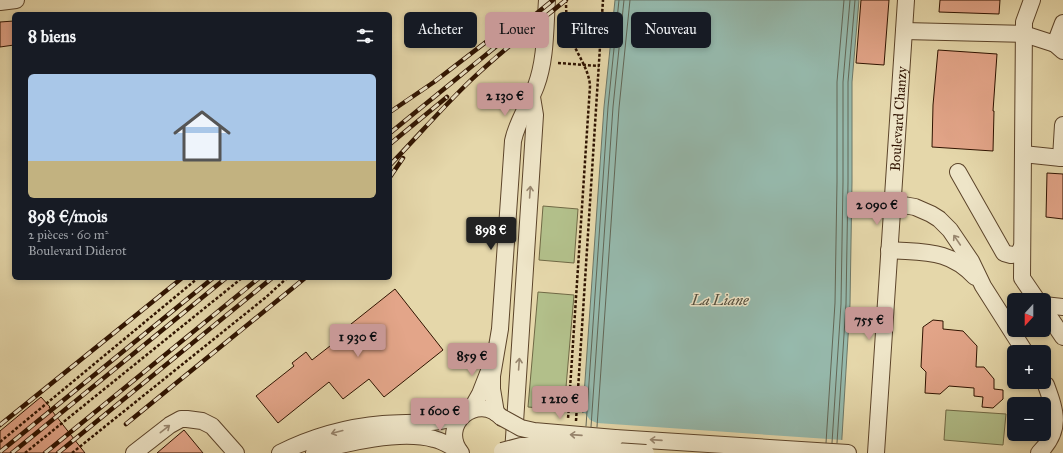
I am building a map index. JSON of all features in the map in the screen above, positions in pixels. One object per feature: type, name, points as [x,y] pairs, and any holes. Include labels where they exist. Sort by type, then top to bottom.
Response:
[{"type":"street","points":[[0,2],[16,0]]},
{"type":"street","points":[[505,452],[508,431],[506,424],[499,415],[492,389],[494,357],[500,320],[513,141],[518,122],[532,97],[541,72],[547,0]]},
{"type":"street","name":"Boulevard Chanzy","points":[[876,453],[906,0]]},
{"type":"street","points":[[1032,0],[1024,22],[1022,278],[1032,293]]},
{"type":"street","points":[[904,31],[1024,34],[1059,47],[1063,24]]},
{"type":"street","points":[[505,452],[535,116],[532,97]]},
{"type":"street","points":[[1023,154],[1062,158],[1063,125]]},
{"type":"street","points":[[958,172],[1004,253],[1011,255],[1018,254],[1022,247]]},
{"type":"street","points":[[892,203],[923,210],[935,216],[945,224],[968,256],[983,286],[1021,345]]},
{"type":"street","points":[[889,250],[947,256],[964,266],[983,286]]},
{"type":"street","points":[[1051,306],[1063,307]]},
{"type":"street","points":[[1051,319],[1063,337]]},
{"type":"street","points":[[460,452],[454,439],[454,432],[457,422],[466,413],[482,389],[494,357]]},
{"type":"street","points":[[1039,453],[1046,446],[1053,433],[1056,418],[1047,389]]},
{"type":"street","points":[[1049,389],[1063,409]]},
{"type":"street","points":[[280,453],[312,439],[345,430],[384,424],[439,422],[477,408],[486,408],[521,428],[534,431],[615,438],[848,453]]},
{"type":"street","points":[[134,453],[175,421],[182,419],[202,421],[212,426],[231,451]]},
{"type":"street","points":[[314,453],[359,441],[381,438],[409,437],[435,439],[460,452]]},
{"type":"street","points":[[505,452],[521,446],[538,446],[646,453]]},
{"type":"path","points":[[566,0],[566,17],[570,35],[584,64],[590,86],[567,424]]},
{"type":"path","points":[[576,421],[603,0]]},
{"type":"path","points":[[551,62],[599,66]]},
{"type":"path","points":[[0,442],[196,280]]},
{"type":"path","points":[[25,453],[240,280]]},
{"type":"path","points":[[72,453],[265,298],[285,280]]},
{"type":"green space","points":[[543,206],[578,209],[574,263],[539,260]]},
{"type":"green space","points":[[538,292],[574,295],[564,410],[528,407]]},
{"type":"green space","points":[[946,410],[1006,414],[1003,445],[944,440]]},
{"type":"water","name":"La Liane","points":[[615,0],[859,0],[852,82],[850,304],[841,453],[580,453],[604,107],[610,48],[623,48],[623,12],[614,12]]},
{"type":"pier","points":[[581,413],[585,413],[590,420],[597,423],[843,440],[843,453],[578,453]]},
{"type":"building","points":[[861,0],[889,0],[884,65],[856,63]]},
{"type":"building","points":[[940,0],[1000,0],[999,14],[939,12]]},
{"type":"building","points":[[12,21],[12,45],[0,47],[0,22]]},
{"type":"building","points":[[938,50],[997,54],[993,111],[993,151],[932,147],[933,105]]},
{"type":"building","points":[[1047,173],[1063,174],[1063,219],[1046,217]]},
{"type":"building","points":[[395,289],[443,350],[384,397],[369,379],[343,399],[329,382],[278,423],[256,396],[294,366],[292,363],[306,352],[312,360],[339,339],[336,336]]},
{"type":"building","points":[[933,320],[943,321],[943,329],[963,331],[977,346],[976,367],[984,367],[994,379],[994,389],[1003,390],[1003,399],[993,408],[982,407],[983,397],[974,396],[974,388],[949,386],[940,394],[925,393],[926,372],[921,367],[923,327]]},
{"type":"building","points":[[41,397],[85,453],[0,453],[0,431]]},
{"type":"building","points":[[184,430],[203,453],[157,453]]},
{"type":"railway","points":[[392,131],[553,0]]},
{"type":"railway","points":[[392,163],[481,70],[566,0]]},
{"type":"railway","points":[[392,111],[434,82],[485,43]]},
{"type":"railway","points":[[392,142],[447,97]]},
{"type":"railway","points":[[392,174],[403,158]]},
{"type":"railway","points":[[0,425],[180,280]]},
{"type":"railway","points":[[0,452],[211,280]]},
{"type":"railway","points":[[12,453],[224,280]]},
{"type":"railway","points":[[45,453],[257,280]]},
{"type":"railway","points":[[58,453],[270,280]]},
{"type":"railway","points":[[126,424],[303,280]]}]
